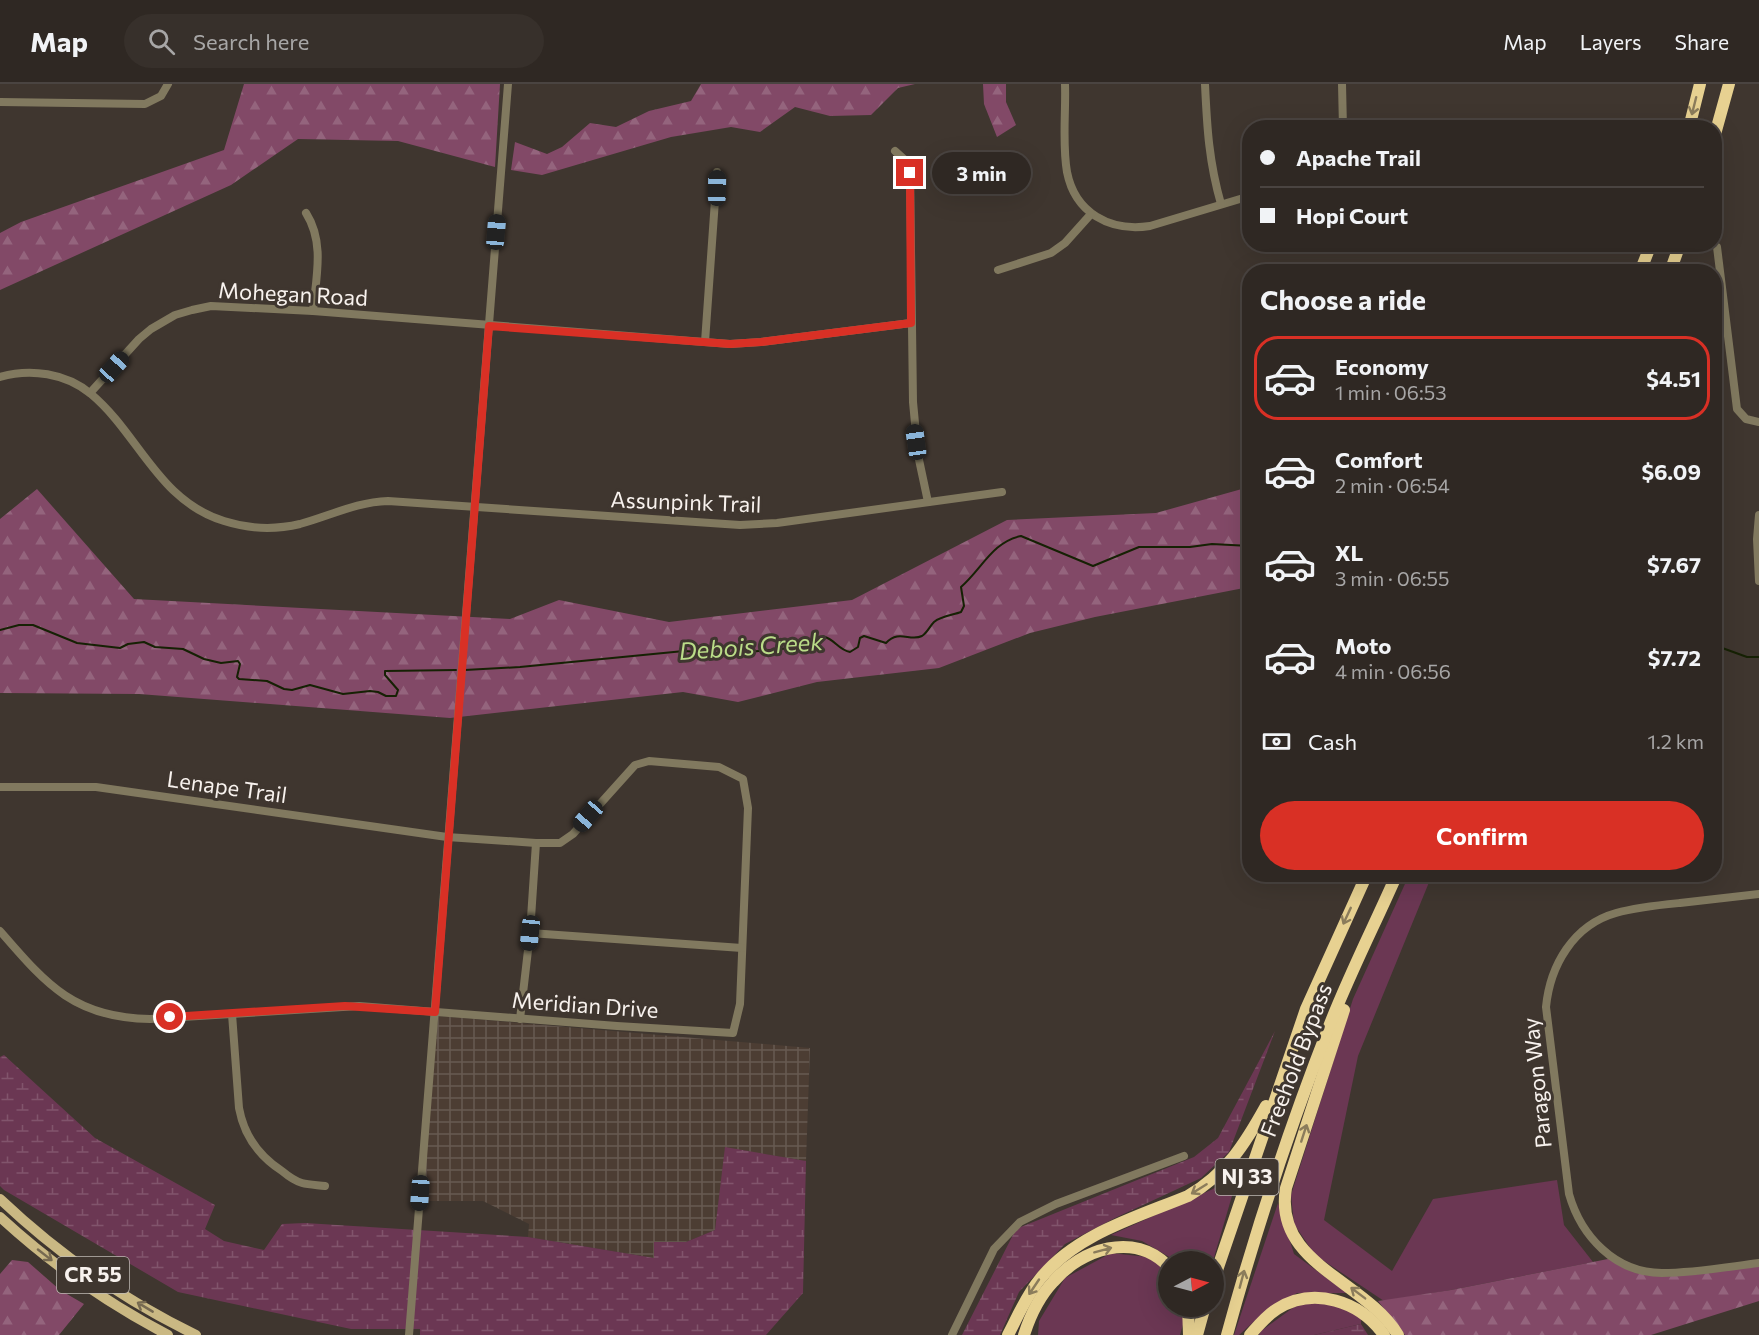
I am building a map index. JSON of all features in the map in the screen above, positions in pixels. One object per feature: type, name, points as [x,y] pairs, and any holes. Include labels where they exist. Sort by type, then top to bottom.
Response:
[{"type":"highway","points":[[1691,120],[1700,84]]},
{"type":"highway","points":[[1719,120],[1729,84]]},
{"type":"highway","name":"Freehold Bypass","points":[[1224,1251],[1306,1010],[1362,882]]},
{"type":"highway","name":"Freehold Bypass","points":[[1227,1335],[1268,1195],[1330,1023],[1393,882]]},
{"type":"highway","points":[[1366,942],[1289,1179],[1284,1208],[1290,1230],[1308,1256],[1372,1304],[1382,1313],[1398,1335]]},
{"type":"highway","points":[[1008,1335],[1041,1277],[1066,1252],[1095,1235],[1188,1196],[1215,1178],[1232,1160],[1283,1076]]},
{"type":"highway","points":[[1024,1335],[1033,1312],[1046,1290],[1069,1266],[1087,1255],[1107,1248],[1133,1247],[1151,1253],[1158,1258]]},
{"type":"highway","points":[[1250,1335],[1266,1317],[1278,1309],[1294,1301],[1315,1298],[1335,1300],[1355,1307],[1372,1320],[1384,1335]]},
{"type":"highway","points":[[1188,1317],[1188,1335]]},
{"type":"highway","points":[[1197,1335],[1202,1317]]},
{"type":"main road","name":"CR 55","points":[[0,1199],[43,1238],[96,1277],[157,1315],[196,1335]]},
{"type":"main road","name":"CR 55","points":[[0,1217],[87,1287],[168,1335]]},
{"type":"street","points":[[0,102],[146,104],[162,96],[168,84]]},
{"type":"street","points":[[409,1335],[508,84]]},
{"type":"street","points":[[1065,84],[1067,170],[1077,195],[1091,214],[1117,225],[1138,227],[1242,198]]},
{"type":"street","points":[[1205,84],[1208,147],[1221,204]]},
{"type":"street","points":[[1342,84],[1343,120]]},
{"type":"street","points":[[895,151],[905,160],[910,173],[911,323],[915,430],[928,501]]},
{"type":"street","points":[[705,342],[717,172]]},
{"type":"street","points":[[306,213],[315,226],[318,243],[313,311]]},
{"type":"street","points":[[998,270],[1051,253],[1065,243],[1091,214]]},
{"type":"street","points":[[1722,288],[1737,409],[1746,419],[1759,422]]},
{"type":"street","name":"Mohegan Road","points":[[90,393],[151,329],[175,315],[202,307],[313,311],[705,342],[761,342],[911,323]]},
{"type":"street","points":[[0,377],[19,373],[43,373],[71,382],[90,393]]},
{"type":"street","name":"Assunpink Trail","points":[[90,393],[174,492],[202,512],[224,521],[256,528],[283,527],[373,501],[741,525],[777,523],[1002,492]]},
{"type":"street","points":[[1759,515],[1757,550],[1759,581]]},
{"type":"street","name":"Lenape Trail","points":[[0,787],[96,787],[447,837],[560,843],[573,834],[635,765],[649,761],[719,766],[743,779],[748,808],[742,948]]},
{"type":"street","points":[[520,1018],[530,933],[536,843]]},
{"type":"street","name":"Paragon Way","points":[[1759,894],[1654,906],[1617,913],[1601,919],[1580,933],[1559,960],[1551,979],[1546,1008],[1569,1194],[1578,1219],[1589,1237],[1621,1262],[1655,1273],[1759,1263]]},
{"type":"street","name":"Meridian Drive","points":[[0,931],[52,987],[84,1007],[136,1019],[359,1006],[733,1033],[740,1004],[742,948]]},
{"type":"street","points":[[530,933],[742,948]]},
{"type":"street","points":[[232,1014],[239,1108],[249,1138],[266,1159],[293,1179],[302,1183],[325,1186]]},
{"type":"street","points":[[952,1335],[985,1264],[999,1242],[1013,1228],[1029,1216],[1046,1208],[1184,1156]]},
{"type":"shaded area","points":[[438,1016],[810,1048],[806,1161],[726,1148],[715,1230],[686,1242],[654,1242],[654,1258],[528,1237],[529,1224],[483,1201],[422,1201]]},
{"type":"green space","points":[[244,84],[500,84],[495,167],[398,141],[298,139],[231,185],[0,290],[0,233],[21,222],[224,150]]},
{"type":"green space","points":[[701,84],[915,84],[898,88],[871,115],[830,116],[795,107],[760,132],[731,127],[671,137],[542,175],[511,170],[515,142],[547,154],[562,147],[590,123],[616,127],[649,111],[691,101]]},
{"type":"green space","points":[[983,84],[1006,84],[1006,102],[1016,125],[997,137],[984,104]]},
{"type":"green space","points":[[37,489],[134,599],[510,619],[559,600],[669,622],[852,600],[1007,520],[1156,513],[1242,489],[1242,588],[1095,617],[1030,633],[939,668],[817,682],[738,702],[683,692],[450,718],[139,694],[0,693],[0,519]]},
{"type":"green space","points":[[1406,882],[1429,882],[1358,1056],[1324,1220],[1392,1271],[1433,1199],[1557,1180],[1564,1225],[1593,1262],[1384,1301],[1315,1255],[1294,1224],[1291,1195],[1353,999]]},
{"type":"green space","points":[[1275,1031],[1229,1152],[1201,1178],[1065,1244],[1019,1292],[1000,1335],[962,1335],[1016,1229],[1194,1157],[1218,1138]]},
{"type":"green space","points":[[4,1055],[95,1138],[215,1205],[205,1229],[224,1241],[264,1250],[282,1224],[305,1223],[528,1237],[654,1258],[654,1242],[686,1242],[715,1230],[725,1147],[806,1161],[803,1293],[766,1335],[420,1335],[420,1329],[351,1329],[178,1292],[0,1186],[0,1057]]},
{"type":"green space","points":[[1241,1165],[1216,1251],[1159,1251],[1142,1241],[1111,1235],[1213,1189]]},
{"type":"green space","points":[[1278,1203],[1294,1254],[1347,1293],[1297,1293],[1259,1317],[1239,1335],[1234,1335]]},
{"type":"green space","points":[[1111,1253],[1148,1257],[1158,1264],[1158,1317],[1185,1317],[1180,1335],[1038,1335],[1039,1321],[1065,1278]]},
{"type":"green space","points":[[1613,1258],[1662,1274],[1759,1265],[1759,1301],[1651,1335],[1405,1335],[1378,1301],[1451,1290]]},
{"type":"green space","points":[[12,1260],[28,1262],[60,1290],[84,1304],[59,1335],[0,1335],[0,1274]]},
{"type":"green space","points":[[1313,1302],[1349,1308],[1361,1315],[1361,1324],[1314,1335],[1259,1335],[1261,1331],[1294,1307]]},
{"type":"green space","points":[[1361,1324],[1368,1335],[1314,1335]]},
{"type":"waterway","name":"Debois Creek","points":[[465,670],[684,651],[727,654],[809,646],[819,643],[825,637],[850,652],[858,647],[860,638],[864,636],[886,643],[900,636],[918,637],[924,635],[937,620],[961,612],[964,606],[961,587],[1002,544],[1021,536],[1093,566],[1139,547],[1190,547],[1212,544],[1242,546]]},
{"type":"waterway","name":"Debois Creek","points":[[0,630],[19,625],[33,625],[77,643],[120,648],[128,644],[144,642],[155,647],[183,649],[204,659],[221,663],[238,661],[240,664],[237,677],[239,679],[267,681],[292,690],[310,685],[343,694],[370,691],[386,696],[396,696],[398,690],[385,675],[385,671],[456,670]]},
{"type":"waterway","name":"Debois Creek","points":[[1722,648],[1747,657],[1759,657]]},
{"type":"route","points":[[170,1017],[345,1006],[435,1012],[489,326],[730,344],[911,323],[910,173]]}]
